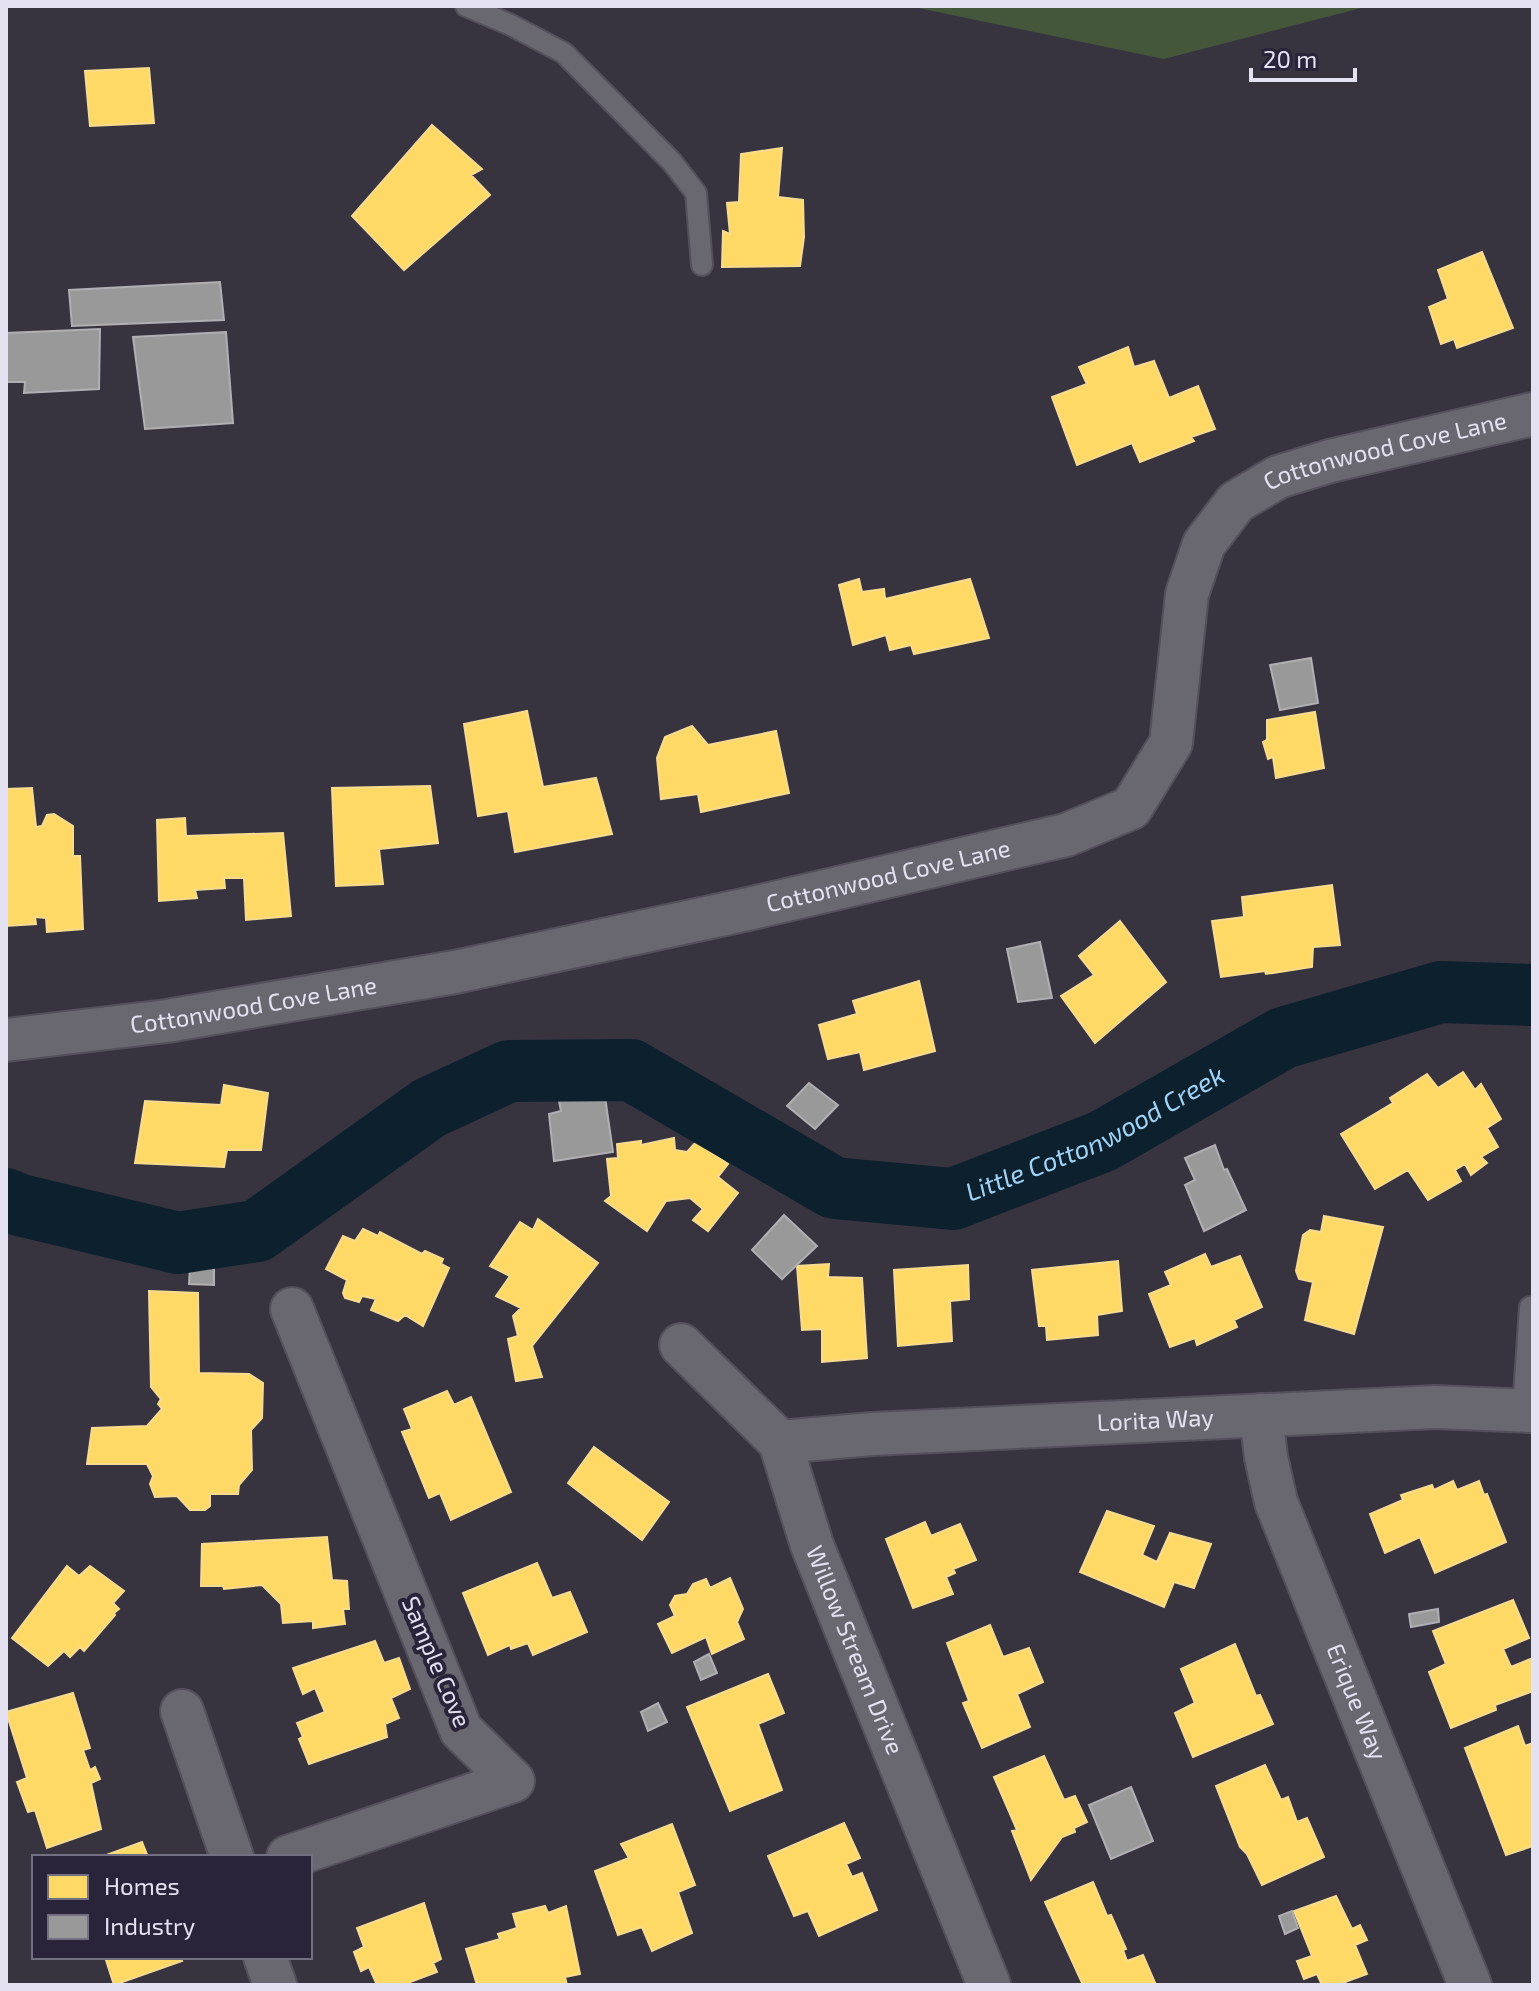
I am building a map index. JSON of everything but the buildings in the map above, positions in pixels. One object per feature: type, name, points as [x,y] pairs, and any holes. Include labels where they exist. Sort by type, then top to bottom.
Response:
[{"type":"street","name":"Cottonwood Cove Lane","points":[[6,1040],[167,1021],[455,972],[748,909],[1066,835],[1131,808],[1171,743],[1187,594],[1204,544],[1236,502],[1278,477],[1330,461],[1533,414]]},
{"type":"street","name":"Sample Cove","points":[[292,1309],[461,1730],[513,1781],[294,1855]]},
{"type":"street","name":"Willow Stream Drive","points":[[681,1345],[780,1442],[812,1545],[989,1985]]},
{"type":"street","name":"Lorita Way","points":[[780,1442],[872,1434],[1435,1407],[1528,1411]]},
{"type":"street","name":"Erique Way","points":[[1261,1415],[1276,1502],[1470,1985]]},
{"type":"street","points":[[182,1711],[231,1855]]},
{"type":"street","points":[[266,1959],[275,1985]]},
{"type":"lane","points":[[466,6],[564,53],[672,162],[696,193],[702,265]]},
{"type":"lane","points":[[1528,1411],[1530,1307]]},
{"type":"green space","points":[[909,6],[1369,6],[1164,59]]},
{"type":"waterway","name":"Little Cottonwood Creek","points":[[6,1199],[178,1243],[257,1231],[429,1108],[509,1071],[631,1070],[834,1188],[953,1199],[1103,1141],[1283,1038],[1441,992],[1533,995]]}]
